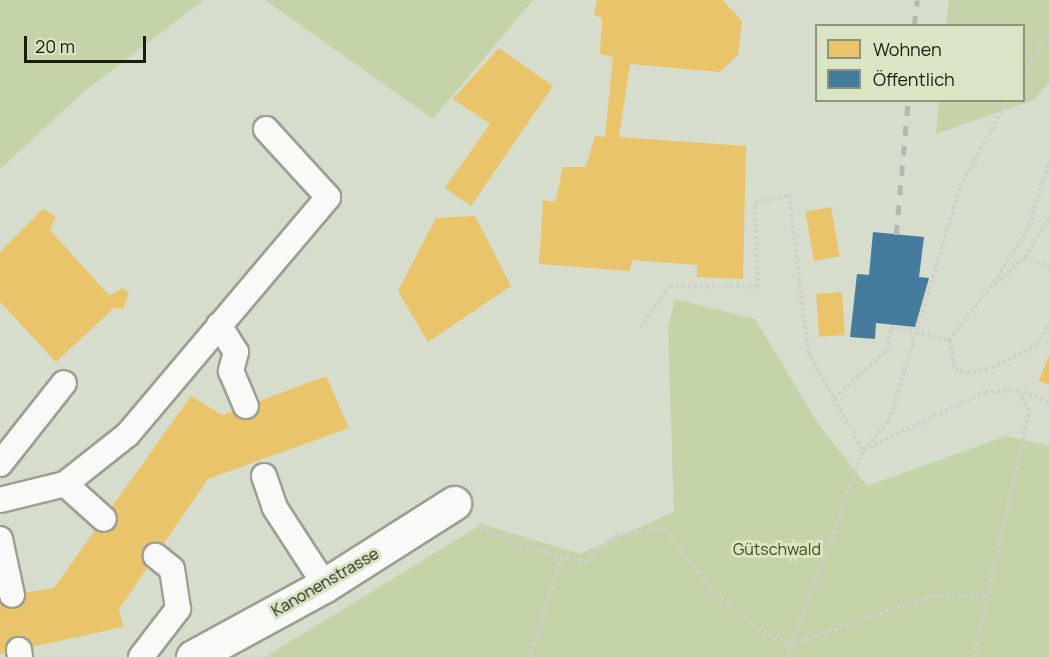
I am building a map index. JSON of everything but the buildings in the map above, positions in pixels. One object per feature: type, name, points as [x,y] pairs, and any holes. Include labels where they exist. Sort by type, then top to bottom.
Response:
[{"type":"street","name":"Kanonenstrasse","points":[[193,657],[326,585],[454,503]]},
{"type":"lane","points":[[0,500],[65,484],[128,434],[328,197],[266,129]]},
{"type":"lane","points":[[219,325],[236,352],[231,371],[246,406]]},
{"type":"lane","points":[[0,464],[64,383]]},
{"type":"lane","points":[[264,476],[275,508],[326,585]]},
{"type":"lane","points":[[65,484],[104,519]]},
{"type":"lane","points":[[0,539],[12,595]]},
{"type":"lane","points":[[141,657],[178,609],[172,569],[156,556]]},
{"type":"path","points":[[1025,70],[1049,33]]},
{"type":"path","points":[[786,657],[864,451],[889,421],[960,187],[1007,102]]},
{"type":"path","points":[[1049,163],[1027,231],[990,288],[949,340],[955,369],[967,373],[992,368],[1037,345],[1049,323]]},
{"type":"path","points":[[640,327],[670,286],[758,287],[755,203],[789,195],[808,352],[864,451]]},
{"type":"path","points":[[990,288],[1025,257],[1049,218]]},
{"type":"path","points":[[1025,257],[1049,266]]},
{"type":"path","points":[[834,398],[886,351],[891,328],[910,330],[949,340]]},
{"type":"path","points":[[864,451],[985,392],[1017,390],[1049,402]]},
{"type":"path","points":[[974,657],[1029,410],[1017,390]]},
{"type":"path","points":[[486,532],[561,558],[586,562],[616,535],[664,528],[712,591],[753,626],[789,645],[934,596],[989,596]]},
{"type":"path","points":[[530,657],[561,558]]},
{"type":"green space","points":[[0,0],[204,0],[86,90],[0,169]]},
{"type":"green space","points":[[265,0],[533,0],[433,119]]},
{"type":"green space","points":[[949,0],[1049,0],[1049,83],[1034,100],[936,134],[939,102],[1025,102],[1025,24],[946,24]]},
{"type":"green space","name":"Gütschwald","points":[[675,299],[755,319],[819,425],[867,486],[1006,436],[1049,446],[1049,657],[265,657],[482,524],[580,554],[674,512],[668,328]]},
{"type":"railway","points":[[914,24],[917,0]]},
{"type":"railway","points":[[896,235],[908,102]]}]
